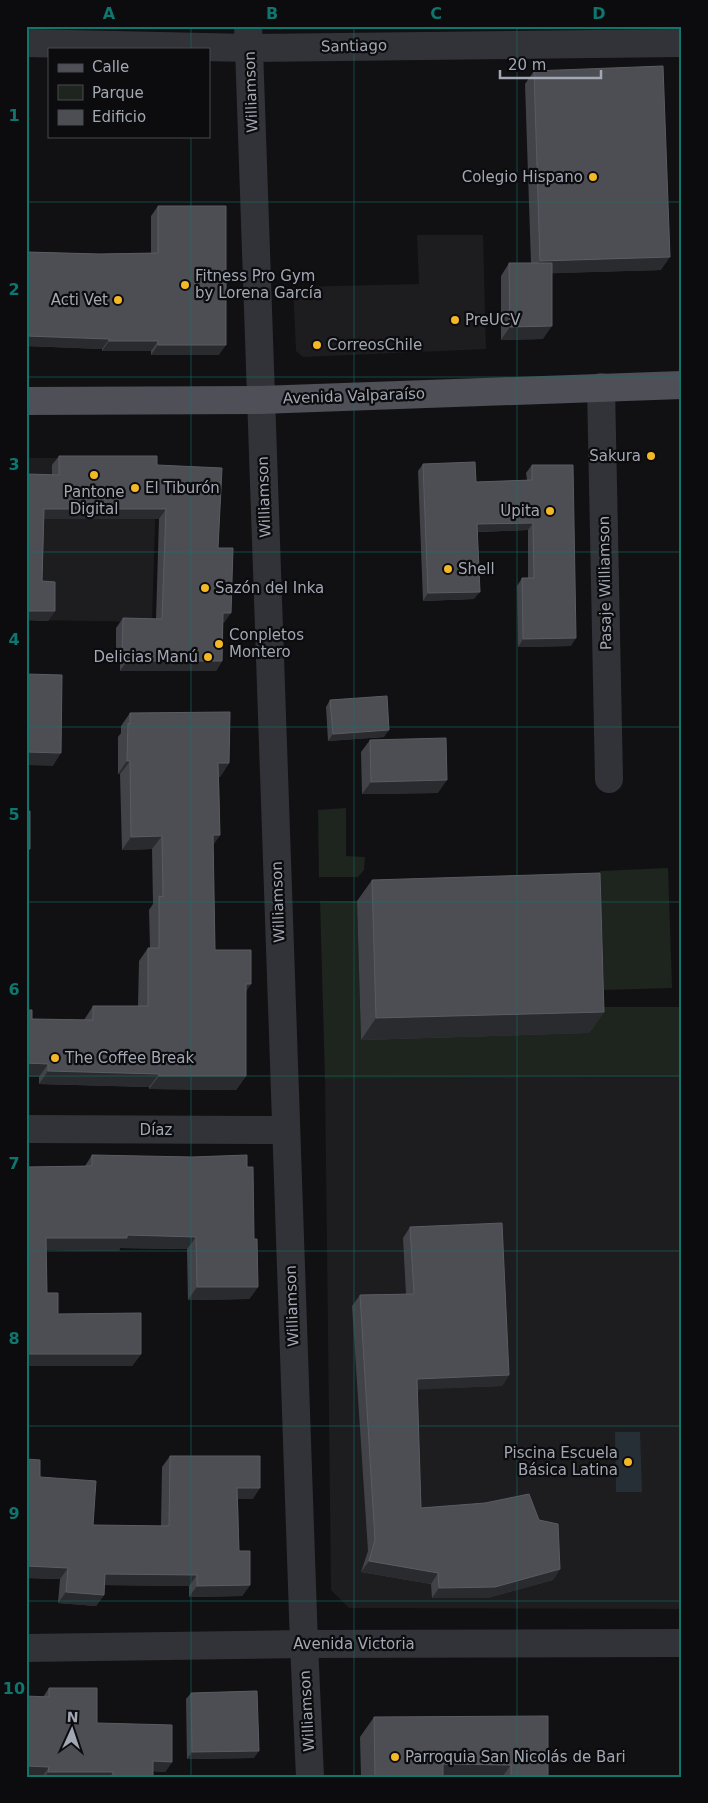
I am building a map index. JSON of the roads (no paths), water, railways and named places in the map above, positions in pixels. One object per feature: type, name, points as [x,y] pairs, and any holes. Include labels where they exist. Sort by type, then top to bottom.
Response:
[{"type":"main road","name":"Avenida Valparaíso","points":[[26,401],[260,400],[682,385]]},
{"type":"street","name":"Santiago","points":[[26,43],[249,37],[682,43]]},
{"type":"street","name":"Williamson","points":[[249,37],[260,400],[310,1777]]},
{"type":"street","name":"Pasaje Williamson","points":[[601,387],[609,779]]},
{"type":"street","name":"Díaz","points":[[26,1129],[286,1130]]},
{"type":"street","name":"Avenida Victoria","points":[[26,1648],[304,1644],[682,1643]]},
{"type":"place","name":"Colegio Hispano","points":[[593,177]]},
{"type":"place","name":"Fitness Pro Gym by Lorena García","points":[[185,285]]},
{"type":"place","name":"Acti Vet","points":[[118,300]]},
{"type":"place","name":"PreUCV","points":[[455,320]]},
{"type":"place","name":"CorreosChile","points":[[317,345]]},
{"type":"place","name":"Sakura","points":[[651,456]]},
{"type":"place","name":"Pantone Digital","points":[[94,475]]},
{"type":"place","name":"El Tiburón","points":[[135,488]]},
{"type":"place","name":"Upita","points":[[550,511]]},
{"type":"place","name":"Shell","points":[[448,569]]},
{"type":"place","name":"Sazón del Inka","points":[[205,588]]},
{"type":"place","name":"Conpletos Montero","points":[[219,644]]},
{"type":"place","name":"Delicias Manú","points":[[208,657]]},
{"type":"place","name":"The Coffee Break","points":[[55,1058]]},
{"type":"place","name":"Piscina Escuela Básica Latina","points":[[628,1462]]},
{"type":"place","name":"Parroquia San Nicolás de Bari","points":[[395,1757]]}]
